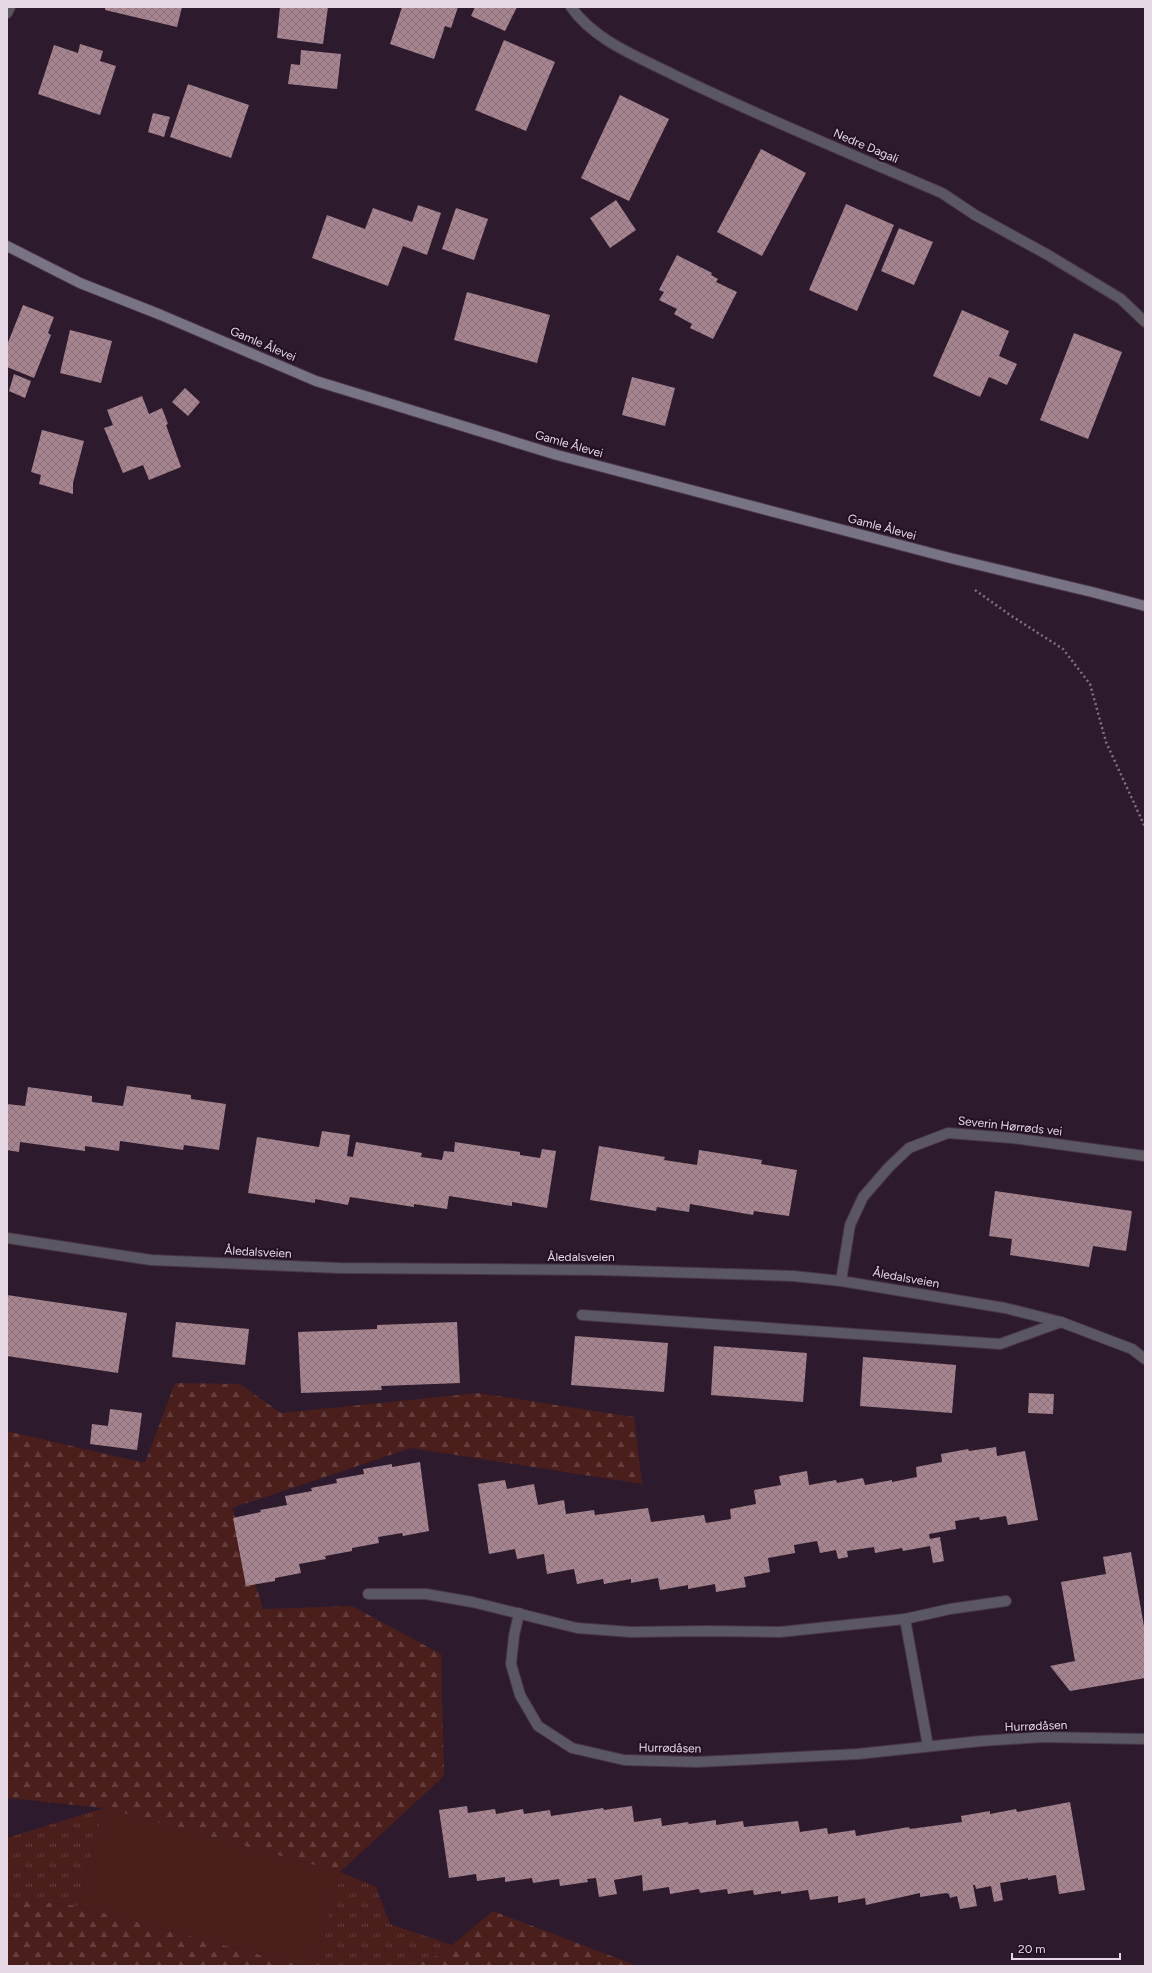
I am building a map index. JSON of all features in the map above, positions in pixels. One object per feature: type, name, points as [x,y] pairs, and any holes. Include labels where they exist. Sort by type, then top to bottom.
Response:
[{"type":"main road","name":"Gamle Ålevei","points":[[7,246],[80,283],[316,380],[557,455],[950,558],[1145,606]]},
{"type":"street","points":[[7,13],[10,7]]},
{"type":"street","name":"Nedre Dagali","points":[[571,7],[575,14],[606,41],[723,99],[942,194],[975,215],[1048,255],[1121,299],[1145,322]]},
{"type":"street","name":"Severin Hørrøds vei","points":[[841,1281],[850,1225],[862,1197],[889,1167],[909,1148],[948,1133],[1012,1138],[1145,1156]]},
{"type":"street","name":"Åledalsveien","points":[[7,1238],[151,1260],[347,1268],[607,1270],[793,1276],[841,1281],[1005,1308],[1060,1322],[1132,1349],[1145,1359]]},
{"type":"street","points":[[582,1315],[1000,1344],[1060,1322]]},
{"type":"street","points":[[368,1594],[426,1594],[472,1602],[577,1628],[631,1632],[780,1632],[905,1619],[950,1609],[1006,1601]]},
{"type":"street","name":"Hurrødåsen","points":[[519,1613],[514,1636],[512,1664],[520,1696],[538,1726],[572,1748],[624,1760],[698,1762],[858,1754],[928,1746],[1043,1737],[1145,1739]]},
{"type":"street","points":[[905,1619],[928,1746]]},
{"type":"path","points":[[950,558],[973,589],[1063,649],[1090,684],[1106,742],[1145,827]]},
{"type":"green space","points":[[175,1383],[240,1384],[281,1413],[478,1393],[634,1417],[642,1484],[411,1448],[232,1508],[263,1609],[352,1606],[441,1654],[444,1776],[340,1872],[104,1808],[7,1798],[7,1431],[145,1463]]},
{"type":"green space","points":[[104,1808],[78,1906],[7,1898],[7,1838]]},
{"type":"green space","points":[[104,1808],[340,1872],[315,1966],[302,1966],[78,1906]]},
{"type":"green space","points":[[340,1872],[376,1887],[390,1924],[452,1945],[430,1960],[404,1966],[315,1966]]},
{"type":"green space","points":[[7,1898],[78,1906],[302,1966],[7,1966]]},
{"type":"green space","points":[[493,1911],[637,1966],[404,1966],[430,1960],[452,1945]]},
{"type":"building","points":[[105,7],[182,7],[177,27],[105,10]]},
{"type":"building","points":[[280,7],[328,7],[323,44],[277,38]]},
{"type":"building","points":[[402,7],[458,7],[451,28],[445,26],[434,59],[390,44]]},
{"type":"building","points":[[475,7],[517,7],[505,31],[471,16]]},
{"type":"building","points":[[504,40],[555,62],[526,131],[475,110]]},
{"type":"building","points":[[80,44],[103,51],[100,61],[116,66],[100,115],[38,94],[54,45],[78,53]]},
{"type":"building","points":[[301,50],[341,54],[337,89],[288,84],[291,64],[300,65]]},
{"type":"building","points":[[188,84],[249,105],[231,158],[170,137]]},
{"type":"building","points":[[620,95],[669,119],[629,201],[581,178]]},
{"type":"building","points":[[153,113],[170,117],[164,137],[148,132]]},
{"type":"building","points":[[761,149],[806,173],[762,256],[717,232]]},
{"type":"building","points":[[616,200],[636,230],[610,248],[590,218]]},
{"type":"building","points":[[846,204],[894,225],[857,311],[809,290]]},
{"type":"building","points":[[418,205],[441,213],[427,255],[403,246],[388,286],[312,258],[327,215],[365,229],[373,208],[412,222]]},
{"type":"building","points":[[456,208],[488,219],[474,260],[442,249]]},
{"type":"building","points":[[899,228],[933,242],[914,285],[881,271]]},
{"type":"building","points":[[677,255],[712,273],[711,275],[718,279],[716,282],[737,292],[713,339],[690,328],[692,324],[674,314],[677,309],[659,300],[664,292],[659,290]]},
{"type":"building","points":[[467,292],[550,315],[537,363],[454,340]]},
{"type":"building","points":[[23,305],[54,317],[48,333],[51,335],[34,378],[7,367],[7,345]]},
{"type":"building","points":[[962,310],[1009,331],[999,356],[1017,364],[1007,385],[989,377],[980,397],[933,376]]},
{"type":"building","points":[[70,330],[112,341],[101,383],[60,373]]},
{"type":"building","points":[[1074,333],[1122,352],[1088,439],[1040,420]]},
{"type":"building","points":[[14,374],[31,381],[25,398],[9,391]]},
{"type":"building","points":[[632,377],[675,388],[665,426],[622,415]]},
{"type":"building","points":[[185,388],[200,402],[188,416],[172,402]]},
{"type":"building","points":[[142,396],[149,414],[162,408],[168,424],[166,425],[181,467],[149,480],[143,465],[123,473],[104,428],[113,425],[107,410]]},
{"type":"building","points":[[42,430],[84,441],[73,483],[73,494],[39,484],[41,475],[31,472]]},
{"type":"building","points":[[127,1086],[191,1095],[191,1099],[226,1104],[219,1150],[184,1145],[183,1150],[120,1141],[119,1151],[85,1146],[85,1151],[20,1142],[19,1152],[7,1150],[7,1104],[25,1106],[28,1087],[92,1096],[92,1102],[123,1106]]},
{"type":"building","points":[[322,1131],[350,1135],[347,1156],[353,1157],[356,1142],[422,1153],[421,1157],[442,1160],[444,1151],[454,1152],[455,1142],[520,1152],[520,1155],[540,1158],[542,1149],[556,1151],[547,1208],[512,1202],[512,1206],[449,1196],[447,1209],[414,1204],[414,1207],[350,1197],[348,1205],[315,1199],[315,1203],[248,1193],[257,1137],[319,1147]]},
{"type":"building","points":[[599,1146],[665,1157],[664,1160],[697,1165],[699,1150],[762,1160],[761,1164],[797,1170],[789,1216],[754,1211],[753,1215],[690,1204],[689,1212],[657,1207],[656,1211],[590,1200]]},
{"type":"building","points":[[995,1191],[1132,1211],[1126,1251],[1093,1246],[1089,1267],[1010,1255],[1012,1239],[989,1236]]},
{"type":"building","points":[[7,1295],[127,1313],[118,1373],[7,1356]]},
{"type":"building","points":[[176,1322],[249,1329],[245,1365],[172,1357]]},
{"type":"building","points":[[457,1322],[460,1383],[381,1386],[382,1390],[301,1393],[298,1332],[377,1329],[377,1325]]},
{"type":"building","points":[[575,1336],[668,1343],[664,1392],[571,1385]]},
{"type":"building","points":[[714,1346],[807,1353],[803,1402],[711,1395]]},
{"type":"building","points":[[863,1357],[956,1365],[952,1413],[860,1406]]},
{"type":"building","points":[[1029,1393],[1054,1394],[1053,1414],[1028,1413]]},
{"type":"building","points":[[110,1409],[142,1413],[137,1450],[90,1444],[92,1424],[108,1426]]},
{"type":"building","points":[[996,1447],[997,1456],[1025,1451],[1038,1520],[1008,1525],[1006,1516],[980,1520],[979,1517],[955,1521],[956,1529],[929,1534],[930,1539],[940,1537],[944,1561],[933,1563],[930,1546],[903,1551],[902,1548],[875,1553],[874,1547],[847,1551],[848,1557],[838,1559],[836,1550],[820,1553],[817,1541],[794,1545],[795,1553],[768,1558],[770,1572],[744,1577],[746,1587],[716,1592],[715,1584],[688,1589],[688,1585],[660,1590],[658,1578],[631,1583],[631,1579],[604,1584],[603,1579],[577,1584],[574,1569],[547,1574],[544,1554],[517,1559],[515,1549],[489,1554],[478,1484],[505,1480],[507,1489],[534,1484],[538,1505],[564,1500],[566,1514],[594,1510],[595,1515],[648,1508],[651,1522],[704,1515],[706,1523],[731,1519],[730,1509],[756,1504],[754,1490],[781,1485],[779,1476],[807,1471],[809,1485],[836,1480],[837,1483],[863,1478],[865,1485],[892,1480],[892,1482],[917,1477],[916,1467],[942,1462],[941,1454],[968,1449],[969,1451]]},
{"type":"building","points":[[420,1462],[429,1531],[403,1536],[402,1533],[378,1537],[379,1543],[352,1548],[352,1551],[325,1556],[326,1559],[299,1564],[301,1573],[275,1578],[275,1581],[246,1586],[233,1518],[261,1512],[260,1510],[287,1505],[285,1496],[312,1491],[311,1488],[337,1483],[336,1479],[364,1474],[363,1469],[392,1464],[392,1467]]},
{"type":"building","points":[[1131,1552],[1145,1632],[1145,1678],[1070,1691],[1050,1666],[1075,1661],[1061,1582],[1106,1574],[1103,1557]]},
{"type":"building","points":[[1070,1802],[1085,1890],[1059,1894],[1056,1875],[1028,1880],[1028,1878],[1000,1883],[1003,1900],[994,1902],[991,1886],[976,1889],[975,1885],[973,1885],[977,1906],[960,1909],[957,1896],[950,1898],[949,1894],[946,1893],[920,1897],[920,1893],[866,1905],[865,1898],[838,1903],[838,1896],[810,1900],[808,1890],[781,1894],[781,1891],[754,1895],[753,1890],[728,1894],[727,1889],[700,1893],[699,1889],[670,1894],[669,1887],[643,1891],[642,1875],[614,1880],[617,1894],[599,1897],[596,1878],[587,1879],[588,1882],[560,1886],[559,1879],[533,1883],[532,1878],[505,1882],[505,1877],[477,1881],[476,1874],[449,1878],[439,1810],[467,1806],[468,1813],[495,1809],[496,1814],[523,1809],[524,1814],[550,1810],[551,1816],[603,1808],[604,1810],[632,1806],[634,1822],[661,1818],[662,1826],[716,1820],[716,1825],[743,1821],[744,1827],[798,1821],[800,1832],[827,1828],[828,1834],[855,1830],[856,1836],[909,1827],[910,1829],[962,1822],[961,1816],[990,1811],[990,1814],[1016,1809],[1017,1812]]}]
